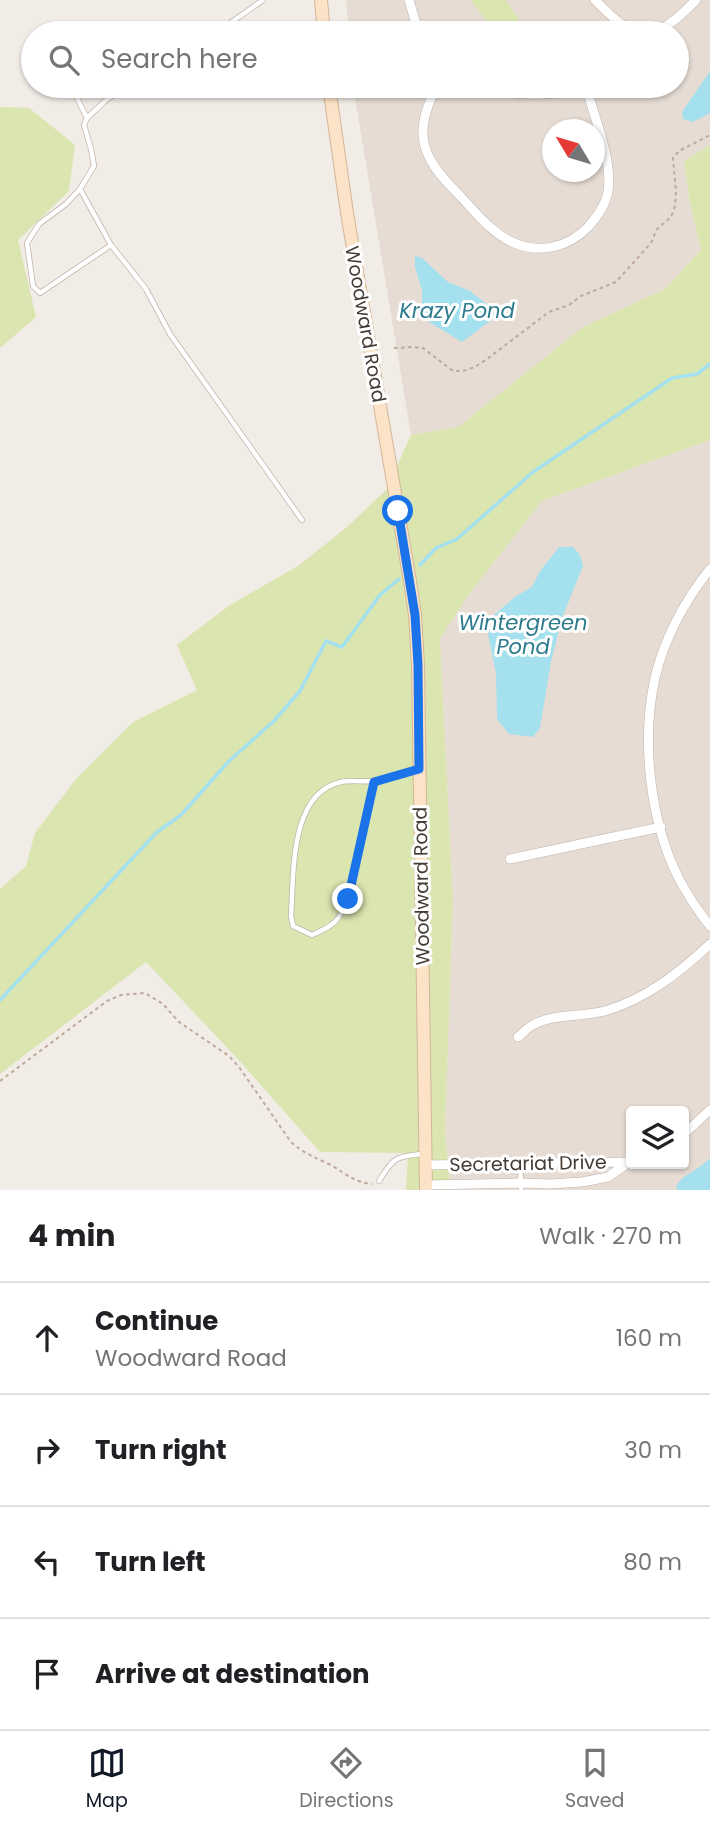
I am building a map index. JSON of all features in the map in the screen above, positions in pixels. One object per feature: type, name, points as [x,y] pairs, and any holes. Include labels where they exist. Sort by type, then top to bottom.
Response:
[{"type":"street","points":[[321,0],[323,21]]},
{"type":"street","points":[[409,0],[415,21]]},
{"type":"street","points":[[595,0],[617,21]]},
{"type":"street","points":[[674,21],[696,0]]},
{"type":"street","name":"Woodward Road","points":[[331,98],[347,213],[415,615],[426,1187]]},
{"type":"street","points":[[431,98],[427,107],[423,138],[427,152],[443,178],[489,226],[503,236],[515,243],[544,248],[561,245],[582,233],[599,214],[608,190],[608,165],[591,98]]},
{"type":"street","points":[[710,569],[679,617],[656,678],[650,721],[649,769],[655,812],[677,876],[710,926]]},
{"type":"street","points":[[510,859],[661,827]]},
{"type":"street","points":[[518,1037],[531,1026],[552,1018],[585,1015],[633,1001],[659,987],[710,944]]},
{"type":"street","points":[[689,1129],[710,1110]]},
{"type":"street","name":"Secretariat Drive","points":[[426,1159],[520,1164],[626,1161]]},
{"type":"street","name":"Secretariat Drive","points":[[426,1187],[583,1182],[608,1177],[626,1164]]},
{"type":"lane","points":[[233,21],[263,0]]},
{"type":"lane","points":[[77,98],[88,118]]},
{"type":"lane","points":[[109,98],[88,118],[85,125],[94,166],[80,190],[66,205],[39,224],[27,243],[33,286],[40,293],[111,245]]},
{"type":"lane","points":[[80,190],[111,245],[146,289],[170,334],[302,520]]},
{"type":"lane","points":[[374,782],[348,899],[342,914],[332,926],[312,935],[293,926],[291,916],[296,841],[303,817],[315,797],[341,782],[374,782],[419,769]]},
{"type":"lane","points":[[379,1181],[401,1155],[426,1159]]},
{"type":"lane","points":[[520,1164],[521,1186]]},
{"type":"path","points":[[394,348],[423,348],[453,371],[463,371],[487,359],[549,312],[616,282],[650,243],[657,229],[671,217],[676,192],[673,158],[710,135]]},
{"type":"path","points":[[0,1081],[107,1000],[121,995],[145,993],[163,1004],[187,1028],[229,1056],[291,1142],[302,1152],[330,1165],[356,1182],[371,1184],[379,1181]]},
{"type":"shaded area","points":[[346,0],[710,0],[710,145],[684,161],[701,250],[665,289],[583,327],[458,427],[411,435],[355,98],[689,98],[689,21],[348,21]]},
{"type":"shaded area","points":[[710,440],[710,1190],[450,1190],[445,1129],[453,901],[440,639],[469,594],[542,501]]},
{"type":"green space","points":[[471,0],[506,0],[519,19],[516,21],[486,21]]},
{"type":"green space","points":[[0,107],[29,108],[75,145],[69,191],[18,240],[36,317],[0,348]]},
{"type":"green space","points":[[710,145],[710,440],[542,501],[469,594],[440,639],[453,901],[445,1129],[450,1190],[406,1190],[408,1153],[320,1152],[237,1058],[146,962],[0,1074],[0,889],[26,866],[35,833],[76,779],[133,722],[197,690],[177,645],[230,605],[298,566],[347,527],[386,490],[411,435],[458,427],[583,327],[665,289],[701,250],[684,161]]},
{"type":"water","points":[[710,71],[710,113],[693,122],[683,119],[682,112]]},
{"type":"water","name":"Krazy Pond","points":[[415,256],[422,258],[448,282],[470,291],[496,311],[494,318],[462,342],[429,322],[422,309],[422,290],[415,267]]},
{"type":"water","name":"Wintergreen Pond","points":[[559,547],[573,547],[580,555],[583,566],[562,618],[551,662],[540,728],[533,737],[509,734],[497,719],[496,673],[488,634],[494,615],[516,596],[532,587],[540,571]]},
{"type":"water","points":[[710,1158],[710,1190],[677,1190],[679,1182]]},
{"type":"waterway","points":[[420,565],[436,548],[457,539],[533,472],[672,378],[697,374],[710,364]]},
{"type":"waterway","points":[[0,1000],[157,832],[181,815],[229,761],[274,721],[300,691],[326,641],[342,647],[380,595],[399,579]]},
{"type":"route","points":[[348,899],[374,782],[419,769],[415,615],[398,511]]}]
